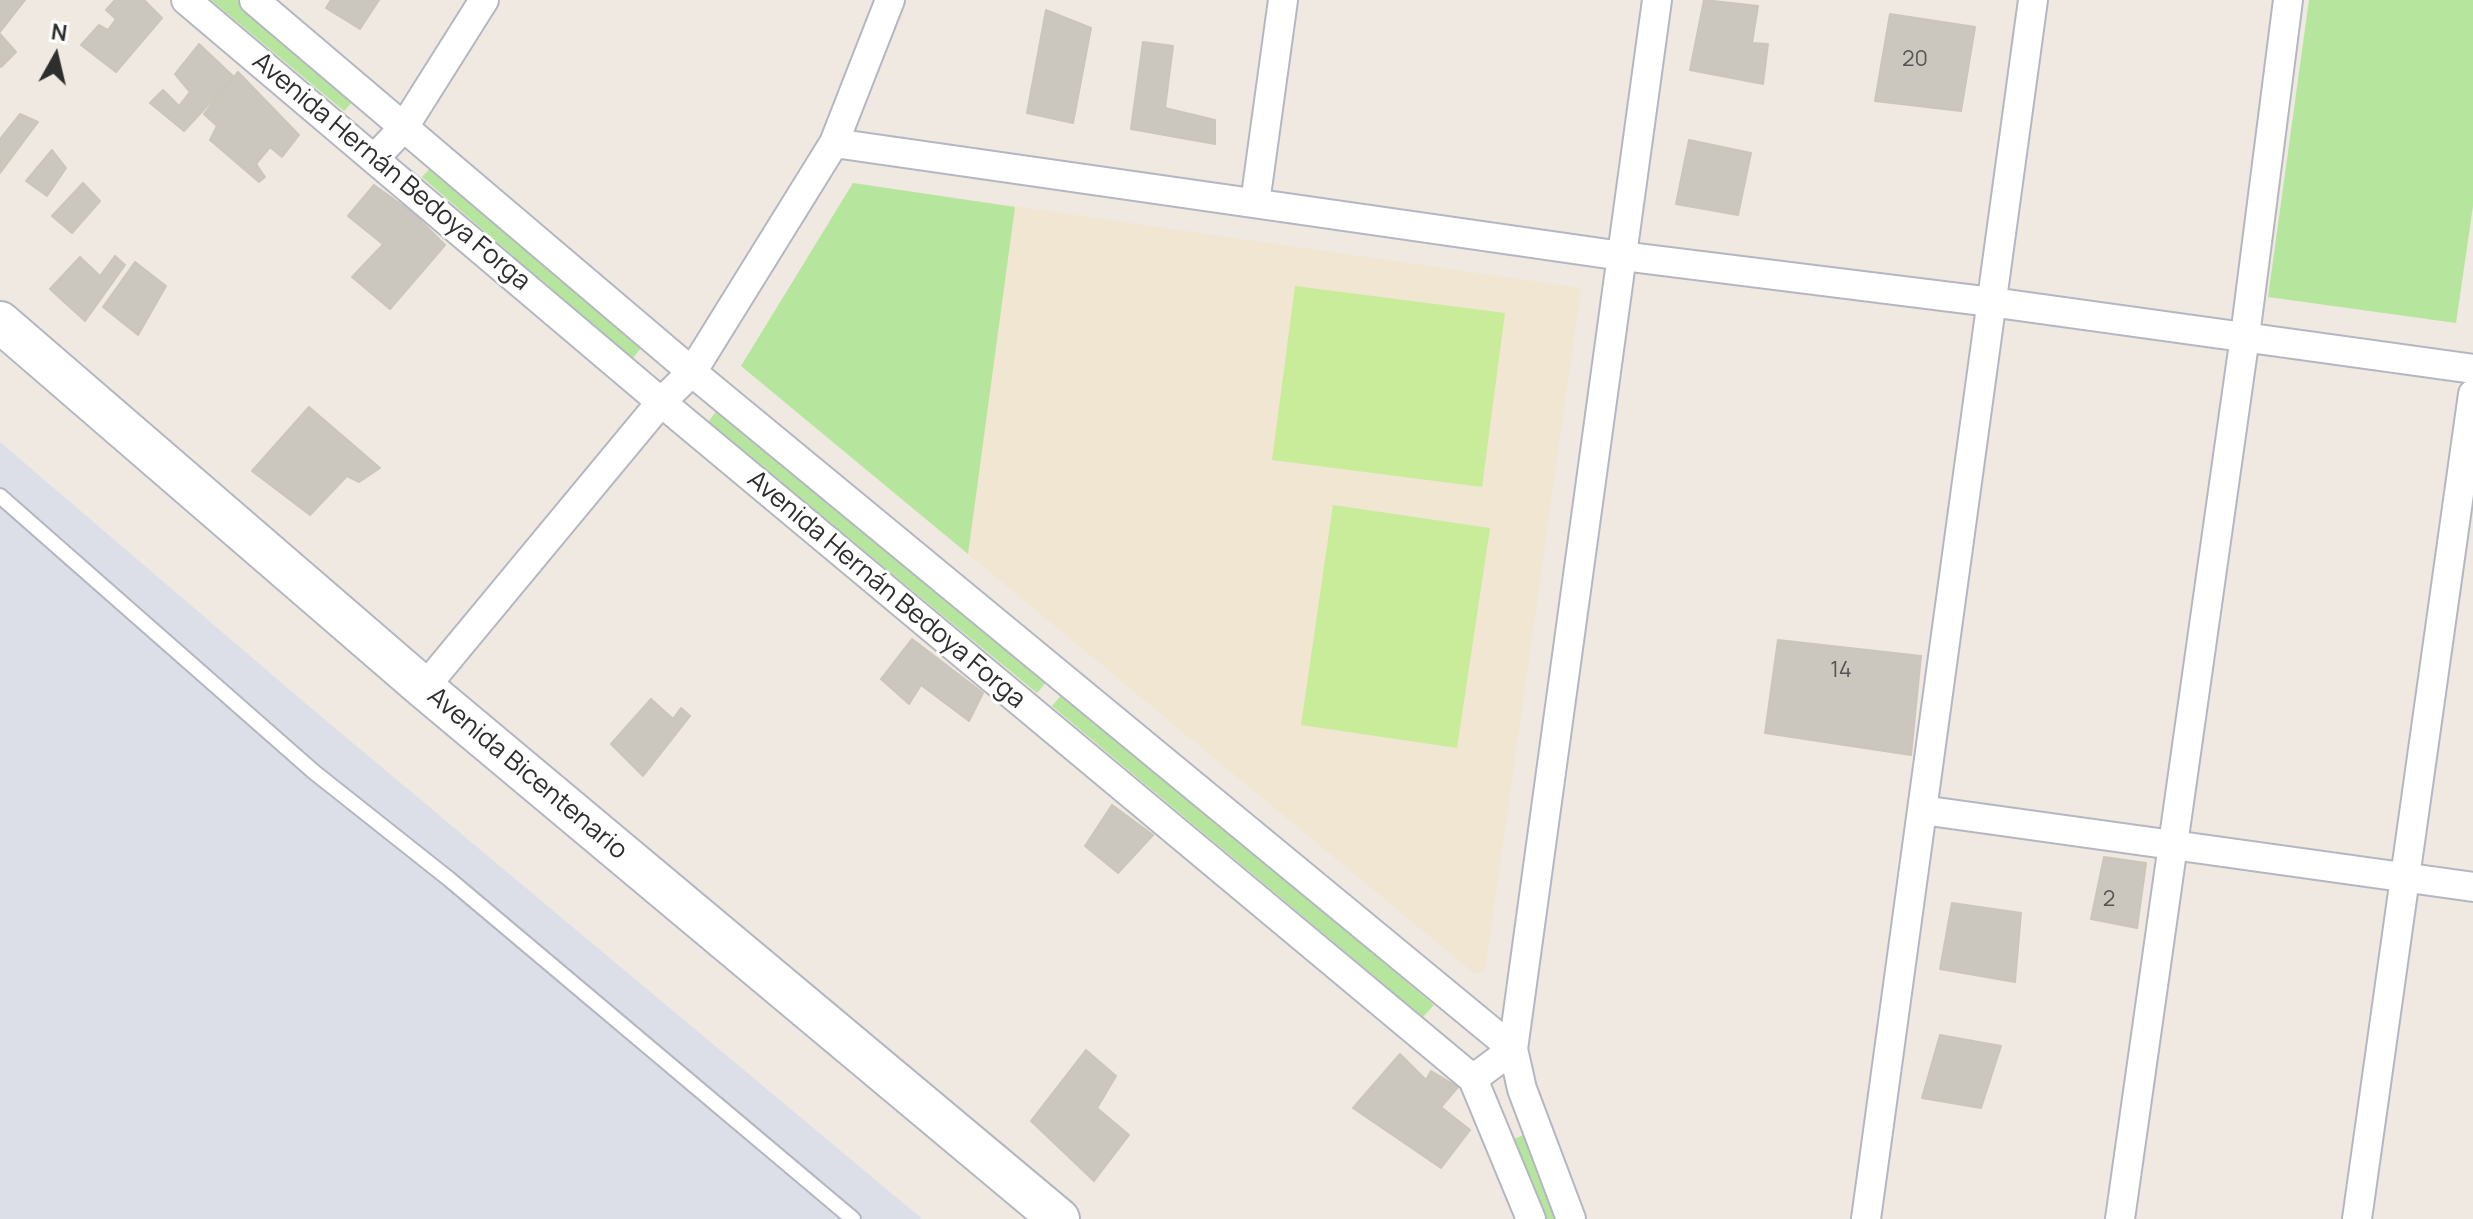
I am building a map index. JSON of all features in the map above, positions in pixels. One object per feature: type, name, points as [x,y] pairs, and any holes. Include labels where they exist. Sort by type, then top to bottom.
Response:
[{"type":"main road","name":"Avenida Bicentenario","points":[[0,322],[424,688],[1059,1219]]},
{"type":"street","name":"Avenida Hernán Bedoya Forga","points":[[186,0],[661,402],[1473,1079],[1531,1219]]},
{"type":"street","name":"Avenida Hernán Bedoya Forga","points":[[254,0],[692,372],[1513,1049]]},
{"type":"street","points":[[375,158],[404,127],[484,0]]},
{"type":"street","points":[[424,688],[661,402],[692,372],[834,143],[890,0]]},
{"type":"street","points":[[1255,203],[1283,0]]},
{"type":"street","points":[[1571,1219],[1522,1089],[1513,1049],[1657,0]]},
{"type":"street","points":[[1866,1219],[2033,0]]},
{"type":"street","points":[[2120,1219],[2245,336],[2288,0]]},
{"type":"street","points":[[834,143],[1622,256],[1991,302],[2473,369]]},
{"type":"street","points":[[2357,1219],[2473,394]]},
{"type":"street","points":[[1922,810],[2473,887]]},
{"type":"street","points":[[1473,1079],[1513,1049]]},
{"type":"lane","points":[[0,496],[314,772],[474,900],[853,1219]]},
{"type":"shaded area","points":[[853,183],[1581,288],[1485,971],[1475,974],[741,366]]},
{"type":"shaded area","points":[[0,442],[312,709],[922,1219],[0,1219]]},
{"type":"green space","points":[[211,0],[237,0],[355,99],[344,111]]},
{"type":"green space","points":[[2309,0],[2473,0],[2473,206],[2456,323],[2268,297]]},
{"type":"green space","points":[[433,165],[643,346],[632,359],[422,177]]},
{"type":"green space","points":[[853,183],[1015,207],[968,554],[741,366]]},
{"type":"green space","points":[[1295,286],[1505,313],[1482,487],[1272,460]]},
{"type":"green space","points":[[719,408],[1048,680],[1037,693],[708,422]]},
{"type":"green space","points":[[1333,505],[1490,528],[1457,748],[1301,725]]},
{"type":"green space","points":[[1063,693],[1434,1005],[1423,1017],[1052,706]]},
{"type":"green space","points":[[1528,1133],[1560,1219],[1543,1219],[1514,1139]]},
{"type":"building","points":[[0,0],[25,0],[0,32]]},
{"type":"building","points":[[115,0],[144,0],[162,18],[116,72],[81,45],[99,25],[108,30],[116,19],[106,10]]},
{"type":"building","points":[[331,0],[379,0],[360,29],[326,8]]},
{"type":"building","points":[[1704,0],[1758,6],[1752,43],[1768,44],[1763,84],[1690,70]]},
{"type":"building","points":[[1046,10],[1091,28],[1073,123],[1027,113]]},
{"type":"building","points":[[1890,14],[1975,27],[1961,111],[1875,101]]},
{"type":"building","points":[[0,34],[16,52],[1,67],[0,66]]},
{"type":"building","points":[[1143,42],[1173,46],[1165,108],[1215,120],[1215,144],[1131,129]]},
{"type":"building","points":[[199,44],[234,77],[184,131],[150,103],[163,90],[179,106],[190,92],[175,74]]},
{"type":"building","points":[[238,72],[299,135],[282,157],[270,147],[256,164],[265,177],[259,182],[210,140],[217,126],[204,114]]},
{"type":"building","points":[[20,114],[38,122],[0,173],[0,139]]},
{"type":"building","points":[[1689,140],[1751,153],[1738,215],[1676,204]]},
{"type":"building","points":[[52,150],[66,168],[47,196],[26,181]]},
{"type":"building","points":[[83,183],[100,201],[72,233],[52,216]]},
{"type":"building","points":[[374,185],[413,213],[384,245],[348,216]]},
{"type":"building","points":[[413,213],[445,245],[390,309],[352,277]]},
{"type":"building","points":[[115,256],[125,265],[85,321],[50,289],[80,257],[100,276]]},
{"type":"building","points":[[135,262],[166,286],[138,335],[103,307]]},
{"type":"building","points":[[309,407],[380,468],[359,482],[347,476],[310,515],[252,471]]},
{"type":"building","points":[[912,639],[983,693],[969,721],[921,685],[909,704],[881,679]]},
{"type":"building","points":[[1778,640],[1921,656],[1911,755],[1765,733]]},
{"type":"building","points":[[651,699],[673,719],[681,708],[690,716],[643,776],[611,744]]},
{"type":"building","points":[[1112,805],[1153,835],[1118,873],[1085,846]]},
{"type":"building","points":[[2104,857],[2146,863],[2137,928],[2091,919]]},
{"type":"building","points":[[1952,903],[2021,913],[2015,982],[1940,969]]},
{"type":"building","points":[[1940,1035],[2001,1046],[1981,1108],[1922,1098]]},
{"type":"building","points":[[1086,1050],[1116,1076],[1097,1108],[1129,1135],[1094,1181],[1031,1121]]},
{"type":"building","points":[[1400,1054],[1426,1080],[1431,1071],[1458,1087],[1441,1107],[1470,1130],[1441,1168],[1353,1108]]}]
